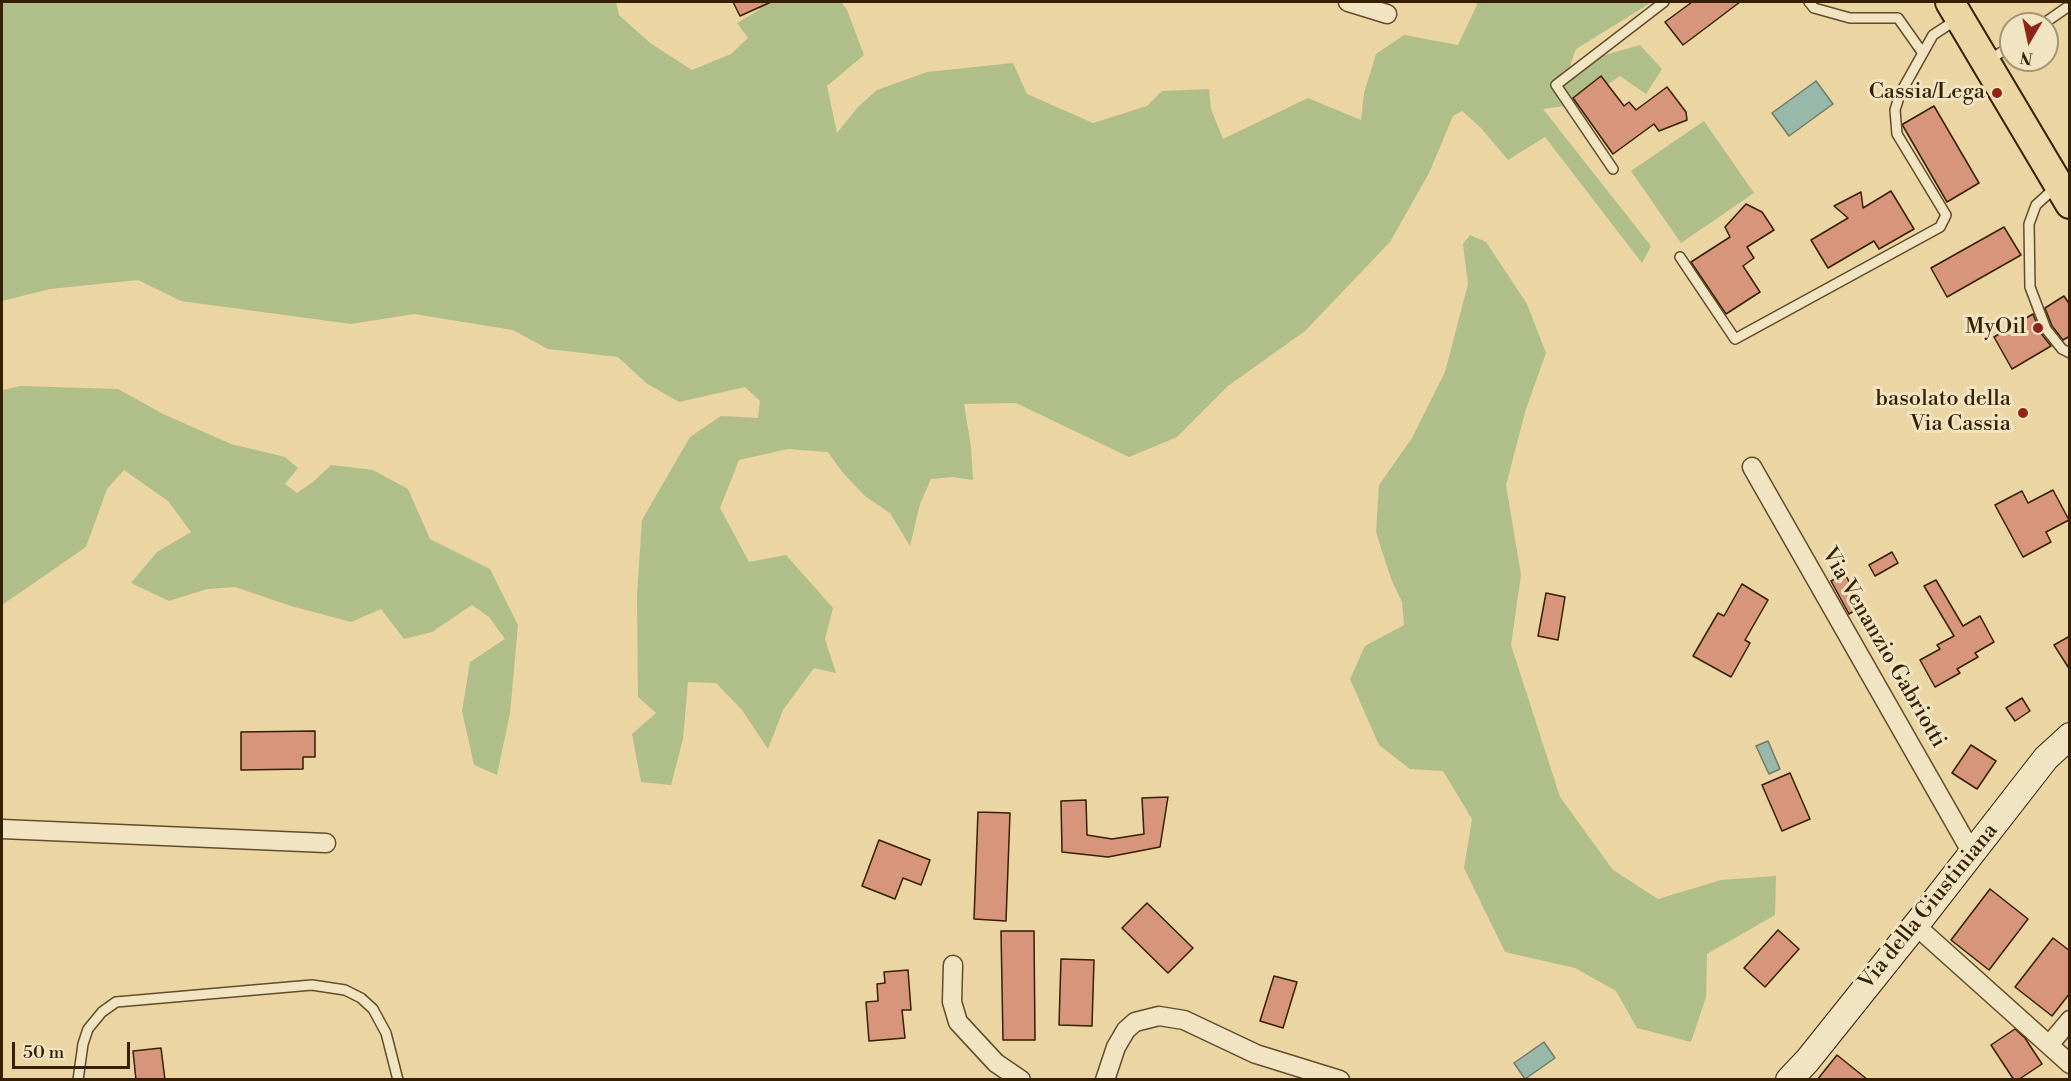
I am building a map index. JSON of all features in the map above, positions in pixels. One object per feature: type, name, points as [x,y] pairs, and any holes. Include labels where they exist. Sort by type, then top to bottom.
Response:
[{"type":"main road","points":[[1955,9],[2064,194]]},
{"type":"street","points":[[1348,2],[1387,14]]},
{"type":"street","name":"Via Venanzio Gabriotti","points":[[1752,467],[1972,853]]},
{"type":"street","name":"Via della Giustiniana","points":[[1799,1073],[2046,758],[2070,736]]},
{"type":"street","points":[[2,829],[326,843]]},
{"type":"street","points":[[1915,925],[2070,1064]]},
{"type":"street","points":[[953,965],[952,1002],[958,1022],[996,1063],[1022,1080]]},
{"type":"street","points":[[1105,1080],[1116,1047],[1126,1030],[1135,1022],[1159,1016],[1184,1020],[1256,1054],[1340,1080]]},
{"type":"street","points":[[2049,1045],[2070,1020]]},
{"type":"lane","points":[[1613,169],[1556,85],[1664,2]]},
{"type":"lane","points":[[1809,2],[1814,8],[1850,18],[1898,18],[1922,52]]},
{"type":"lane","points":[[2059,13],[2066,8]]},
{"type":"lane","points":[[1680,257],[1735,339],[1940,227],[1946,215],[1897,134],[1895,110],[1900,94],[1922,52],[1955,9]]},
{"type":"lane","points":[[1987,61],[1999,54]]},
{"type":"lane","points":[[2064,194],[2036,205],[2028,224],[2030,287],[2046,329],[2062,349],[2070,353]]},
{"type":"lane","points":[[78,1080],[83,1044],[88,1029],[97,1017],[116,1002],[326,985],[345,990],[361,998],[373,1009],[386,1033],[398,1080]]},
{"type":"green space","points":[[2,2],[616,2],[619,15],[650,43],[692,70],[731,54],[748,38],[737,23],[759,10],[765,2],[841,2],[847,10],[864,55],[827,86],[837,133],[858,107],[877,90],[927,72],[1013,63],[1027,94],[1093,123],[1147,106],[1162,91],[1209,89],[1211,109],[1223,139],[1308,98],[1361,120],[1364,93],[1376,54],[1404,35],[1458,45],[1477,5],[1475,2],[1652,2],[1576,49],[1566,77],[1581,62],[1640,45],[1662,69],[1646,94],[1620,76],[1579,104],[1543,109],[1651,246],[1642,263],[1545,137],[1508,160],[1481,128],[1462,111],[1453,116],[1429,173],[1390,242],[1305,331],[1228,386],[1177,437],[1129,457],[1016,403],[964,404],[971,447],[973,480],[953,477],[931,479],[920,504],[910,546],[890,513],[866,497],[843,473],[828,452],[788,449],[739,460],[720,508],[749,562],[786,555],[833,608],[825,639],[836,673],[814,668],[783,710],[768,749],[742,710],[716,683],[688,682],[683,739],[671,785],[641,782],[632,734],[656,713],[638,697],[637,595],[642,520],[690,437],[721,416],[758,418],[760,401],[745,387],[679,402],[646,383],[618,357],[548,349],[513,330],[414,314],[351,324],[181,301],[138,280],[50,289],[2,301]]},
{"type":"green space","points":[[1704,121],[1754,193],[1681,243],[1631,171]]},
{"type":"green space","points":[[1470,235],[1486,242],[1527,304],[1546,353],[1526,409],[1506,485],[1521,575],[1511,645],[1560,797],[1613,870],[1658,899],[1721,880],[1776,876],[1775,915],[1707,954],[1706,997],[1691,1042],[1637,1028],[1616,991],[1575,968],[1505,952],[1464,868],[1472,819],[1443,771],[1410,769],[1379,745],[1350,679],[1365,646],[1404,625],[1402,602],[1391,579],[1376,532],[1379,485],[1412,438],[1445,372],[1468,284],[1463,244]]},
{"type":"green space","points":[[21,386],[118,389],[163,414],[231,444],[285,457],[298,468],[285,484],[297,493],[331,465],[373,470],[408,489],[430,539],[490,569],[518,625],[510,713],[497,775],[474,765],[462,711],[470,662],[505,639],[489,617],[472,605],[432,632],[404,639],[381,609],[351,622],[291,606],[235,587],[207,589],[169,601],[131,583],[157,552],[191,532],[168,501],[124,470],[107,489],[86,547],[2,605],[2,390]]},
{"type":"shaded area","points":[[1816,81],[1833,104],[1789,136],[1772,113]]},
{"type":"shaded area","points":[[1768,741],[1780,769],[1769,774],[1756,746]]},
{"type":"shaded area","points":[[1544,1042],[1555,1058],[1525,1079],[1514,1063]]},
{"type":"building","points":[[733,2],[771,2],[740,16]]},
{"type":"building","points":[[1692,2],[1740,2],[1683,45],[1665,22]]},
{"type":"building","points":[[1601,76],[1624,106],[1629,102],[1636,110],[1667,87],[1686,112],[1687,120],[1659,131],[1654,124],[1613,154],[1573,98]]},
{"type":"building","points":[[1934,106],[1979,183],[1947,202],[1903,126]]},
{"type":"building","points":[[1891,191],[1914,229],[1879,249],[1874,241],[1828,268],[1811,240],[1848,218],[1834,206],[1861,192],[1863,208]]},
{"type":"building","points":[[1746,204],[1762,212],[1774,230],[1747,247],[1754,258],[1743,266],[1760,292],[1726,314],[1691,262],[1730,237],[1725,227]]},
{"type":"building","points":[[2004,227],[2021,255],[1947,297],[1931,268]]},
{"type":"building","points":[[2064,296],[2070,305],[2070,336],[2063,340],[2052,326],[2045,308]]},
{"type":"building","points":[[2033,314],[2040,332],[2051,346],[2012,369],[1994,337]]},
{"type":"building","points":[[2053,490],[2069,520],[2046,532],[2051,542],[2023,557],[1995,505],[2022,491],[2028,503]]},
{"type":"building","points":[[1892,552],[1898,563],[1875,576],[1869,565]]},
{"type":"building","points":[[1845,574],[1862,606],[1849,614],[1831,581]]},
{"type":"building","points":[[1936,580],[1963,626],[1980,616],[1994,642],[1975,653],[1978,657],[1957,669],[1960,673],[1935,687],[1920,660],[1940,649],[1937,645],[1954,636],[1924,586]]},
{"type":"building","points":[[1742,584],[1768,600],[1745,640],[1750,643],[1731,677],[1693,656],[1718,613],[1724,616]]},
{"type":"building","points":[[1546,593],[1565,597],[1558,640],[1538,636]]},
{"type":"building","points":[[2070,636],[2070,670],[2054,645]]},
{"type":"building","points":[[2022,698],[2030,711],[2015,721],[2006,708]]},
{"type":"building","points":[[315,731],[315,757],[303,757],[303,769],[241,770],[241,732]]},
{"type":"building","points":[[1971,745],[1996,761],[1977,789],[1952,773]]},
{"type":"building","points":[[1790,773],[1810,819],[1782,831],[1762,785]]},
{"type":"building","points":[[1168,797],[1160,847],[1108,857],[1062,852],[1061,801],[1086,800],[1087,835],[1112,839],[1144,834],[1142,798]]},
{"type":"building","points":[[978,812],[1010,813],[1006,921],[974,919]]},
{"type":"building","points":[[879,840],[930,860],[921,885],[903,878],[895,899],[862,886]]},
{"type":"building","points":[[1990,889],[2028,919],[1989,970],[1951,940]]},
{"type":"building","points":[[1147,903],[1193,948],[1168,973],[1122,928]]},
{"type":"building","points":[[1778,930],[1799,949],[1765,987],[1744,968]]},
{"type":"building","points":[[1001,931],[1034,931],[1035,1040],[1003,1040]]},
{"type":"building","points":[[2053,938],[2070,951],[2070,993],[2052,1016],[2015,987]]},
{"type":"building","points":[[1061,959],[1094,960],[1092,1026],[1059,1025]]},
{"type":"building","points":[[908,970],[911,1010],[902,1010],[905,1038],[869,1041],[866,1002],[878,1001],[877,984],[885,983],[884,972]]},
{"type":"building","points":[[1274,976],[1297,982],[1283,1028],[1260,1021]]},
{"type":"building","points":[[2015,1029],[2025,1038],[2042,1064],[2018,1080],[2014,1080],[1991,1045]]},
{"type":"building","points":[[161,1048],[165,1080],[136,1080],[133,1051]]},
{"type":"building","points":[[1837,1055],[1868,1080],[1817,1080]]},
{"type":"place","name":"Cassia/Lega","points":[[1997,93]]},
{"type":"place","name":"MyOil","points":[[2038,328]]},
{"type":"place","name":"basolato della Via Cassia","points":[[2023,413]]}]
